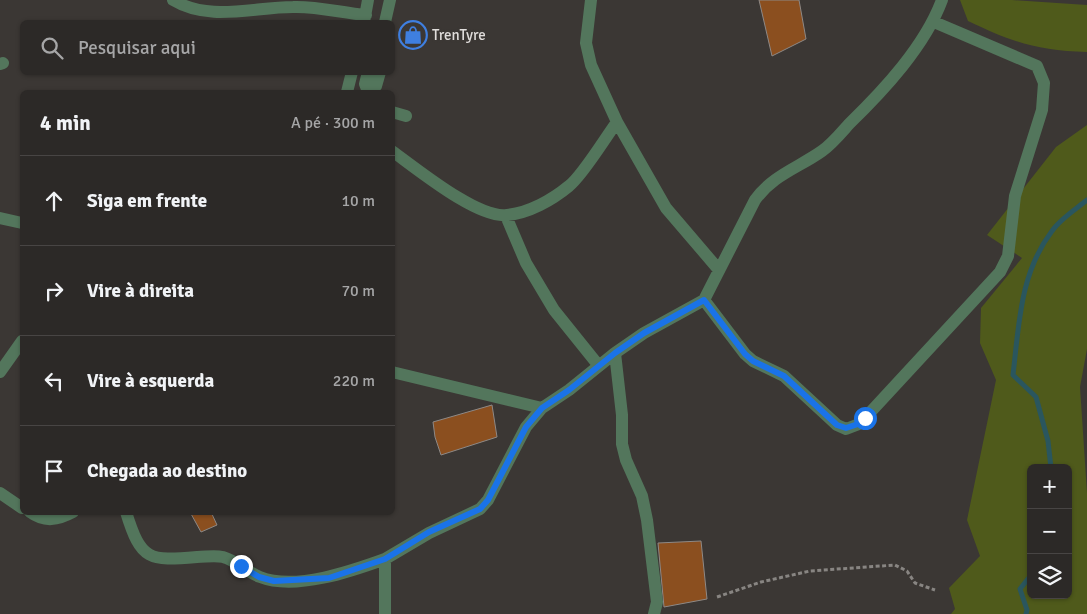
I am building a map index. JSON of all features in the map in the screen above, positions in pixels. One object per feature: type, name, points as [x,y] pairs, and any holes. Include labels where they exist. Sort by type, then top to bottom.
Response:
[{"type":"street","points":[[173,0],[183,6],[212,13],[295,7],[365,19],[368,0]]},
{"type":"street","points":[[385,20],[390,0]]},
{"type":"street","points":[[591,0],[586,43],[591,65],[617,122],[666,208],[719,270]]},
{"type":"street","points":[[127,515],[141,551],[152,558],[163,560],[214,556],[225,558],[259,577],[274,581],[329,578],[385,559],[429,532],[480,509],[488,500],[526,427],[542,408],[644,333],[704,300],[755,200],[765,186],[778,176],[824,150],[876,100],[934,22],[942,0]]},
{"type":"street","points":[[704,300],[749,357],[784,376],[837,425],[846,428],[858,424],[865,418],[1000,272],[1008,256],[1015,196],[1042,110],[1044,83],[1038,66],[934,22]]},
{"type":"street","points":[[348,90],[351,75]]},
{"type":"street","points":[[367,75],[365,84],[368,90]]},
{"type":"street","points":[[371,90],[376,86],[379,75]]},
{"type":"street","points":[[395,113],[406,116]]},
{"type":"street","points":[[395,152],[432,180],[488,213],[506,216],[533,209],[570,186],[617,122]]},
{"type":"street","points":[[506,216],[526,263],[554,310],[599,366]]},
{"type":"street","points":[[0,218],[20,223]]},
{"type":"street","points":[[0,372],[20,344]]},
{"type":"street","points":[[615,353],[622,415],[622,444],[626,460],[642,496],[647,520],[657,602],[654,614]]},
{"type":"street","points":[[395,373],[542,408]]},
{"type":"street","points":[[0,492],[20,507]]},
{"type":"street","points":[[36,515],[45,520],[53,520],[66,515]]},
{"type":"street","points":[[385,559],[385,614]]},
{"type":"path","points":[[717,597],[762,582],[810,571],[895,565],[907,571],[914,583],[935,590]]},
{"type":"green space","points":[[960,0],[1012,0],[1087,5],[1087,52],[1054,50],[998,35],[968,21]]},
{"type":"green space","points":[[1087,125],[1087,349],[1080,387],[1087,493],[1087,614],[951,614],[955,609],[949,588],[980,556],[967,520],[996,380],[980,343],[981,308],[1022,258],[987,235],[1056,147]]},
{"type":"building","points":[[759,0],[799,0],[806,39],[772,56]]},
{"type":"building","points":[[492,405],[497,437],[441,455],[435,437],[433,422]]},
{"type":"building","points":[[192,515],[212,515],[217,525],[201,532]]},
{"type":"building","points":[[701,541],[707,599],[664,607],[658,543]]},
{"type":"waterway","points":[[1051,464],[1048,441],[1036,397],[1013,375],[1020,318],[1027,282],[1041,247],[1059,222],[1087,200]]},
{"type":"waterway","points":[[1026,614],[1027,610],[1020,589],[1027,580]]},
{"type":"place","name":"TrenTyre","points":[[413,35]]},
{"type":"route","points":[[241,566],[259,577],[274,581],[329,578],[385,559],[429,532],[480,509],[488,500],[526,427],[542,408],[644,333],[704,300],[745,354],[753,361],[769,367],[784,376],[837,425],[846,428],[858,424],[865,418]]}]
